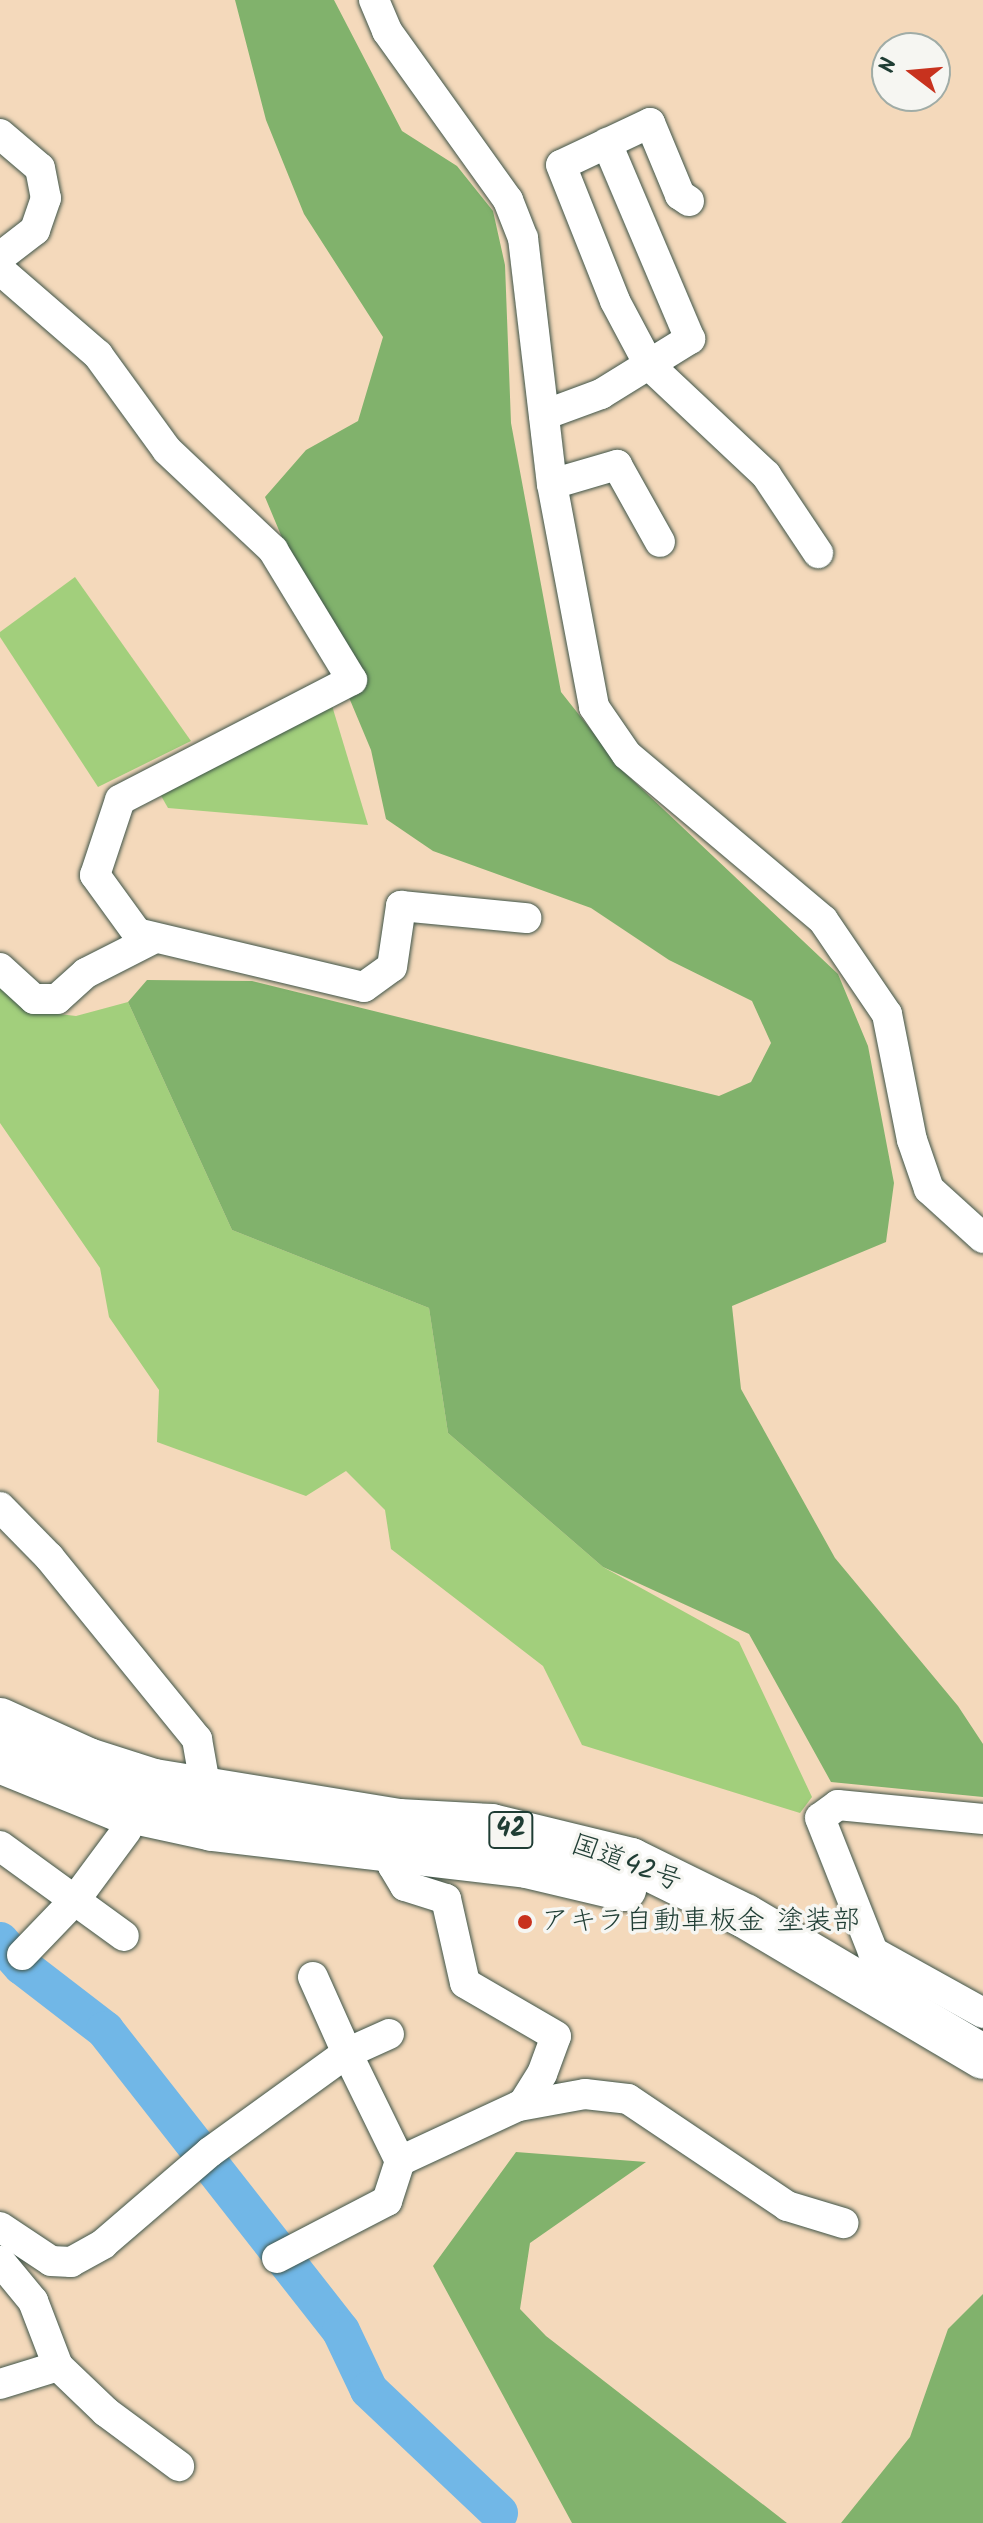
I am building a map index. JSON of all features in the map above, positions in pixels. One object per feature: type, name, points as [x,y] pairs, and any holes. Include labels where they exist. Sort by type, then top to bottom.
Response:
[{"type":"highway","name":"国道42号","points":[[0,1720],[210,1811]]},
{"type":"highway","name":"国道42号","points":[[0,1761],[116,1808],[210,1811],[397,1835],[585,1877],[645,1896],[983,2088]]},
{"type":"highway","name":"国道42号","points":[[397,1835],[492,1826],[567,1842],[672,1876],[983,2057]]},
{"type":"street","points":[[374,0],[387,31],[508,200],[518,225],[552,484],[594,707],[627,755],[823,920],[887,1014],[912,1140],[929,1189],[979,1226]]},
{"type":"street","points":[[689,201],[680,195],[650,123],[561,165],[615,301],[649,365],[766,475],[818,553]]},
{"type":"street","points":[[0,134],[40,168],[46,198],[35,230],[0,257]]},
{"type":"street","points":[[544,415],[601,394],[690,339],[607,143]]},
{"type":"street","points":[[0,270],[98,355],[167,450],[273,550],[352,680],[120,800],[95,875],[137,933],[364,987],[392,967],[401,906],[526,918]]},
{"type":"street","points":[[552,484],[617,465],[660,542]]},
{"type":"street","points":[[0,968],[34,999],[57,999],[86,973],[155,938]]},
{"type":"street","points":[[0,1507],[49,1557],[197,1739],[210,1811]]},
{"type":"street","points":[[983,1819],[838,1805],[820,1818],[873,1952],[983,2013]]},
{"type":"street","points":[[22,1955],[75,1900],[126,1831]]},
{"type":"street","points":[[397,1835],[393,1866],[405,1886],[446,1899],[465,1983],[556,2036],[542,2074],[519,2106]]},
{"type":"street","points":[[0,1846],[124,1936]]},
{"type":"street","points":[[277,2258],[387,2201],[400,2161],[313,1977]]},
{"type":"street","points":[[0,2227],[51,2261],[71,2262],[103,2244],[204,2157],[347,2053],[389,2034]]},
{"type":"street","points":[[400,2161],[519,2106],[585,2094],[628,2099],[787,2206],[843,2223]]},
{"type":"street","points":[[0,2261],[33,2301],[58,2366],[106,2412],[179,2466]]},
{"type":"street","points":[[0,2384],[58,2366]]},
{"type":"green space","points":[[235,0],[334,0],[402,131],[457,166],[493,211],[505,265],[511,423],[561,692],[626,774],[838,974],[868,1046],[894,1183],[886,1242],[732,1306],[741,1389],[835,1558],[958,1706],[983,1744],[983,1797],[831,1782],[749,1634],[603,1567],[448,1433],[429,1308],[232,1230],[128,1002],[147,980],[252,981],[719,1096],[751,1082],[771,1043],[752,1001],[669,960],[591,908],[433,851],[386,819],[371,750],[265,497],[306,450],[358,421],[383,337],[304,214],[266,120]]},
{"type":"green space","points":[[75,577],[191,741],[98,787],[0,637],[0,632]]},
{"type":"green space","points":[[330,699],[368,825],[168,808],[156,787]]},
{"type":"green space","points":[[0,978],[33,1011],[76,1016],[128,1002],[232,1230],[429,1308],[448,1433],[603,1567],[739,1642],[812,1797],[800,1813],[582,1745],[543,1666],[391,1549],[385,1510],[346,1471],[306,1496],[157,1442],[159,1390],[109,1317],[100,1268],[0,1123]]},
{"type":"green space","points":[[516,2152],[646,2162],[530,2243],[520,2309],[546,2336],[787,2523],[572,2523],[433,2266]]},
{"type":"green space","points":[[983,2294],[983,2523],[841,2523],[910,2437],[948,2329]]},
{"type":"waterway","points":[[0,1941],[22,1966],[105,2030],[341,2331],[369,2390],[499,2513]]},
{"type":"place","name":"アキラ自動車板金 塗装部","points":[[525,1922]]}]
